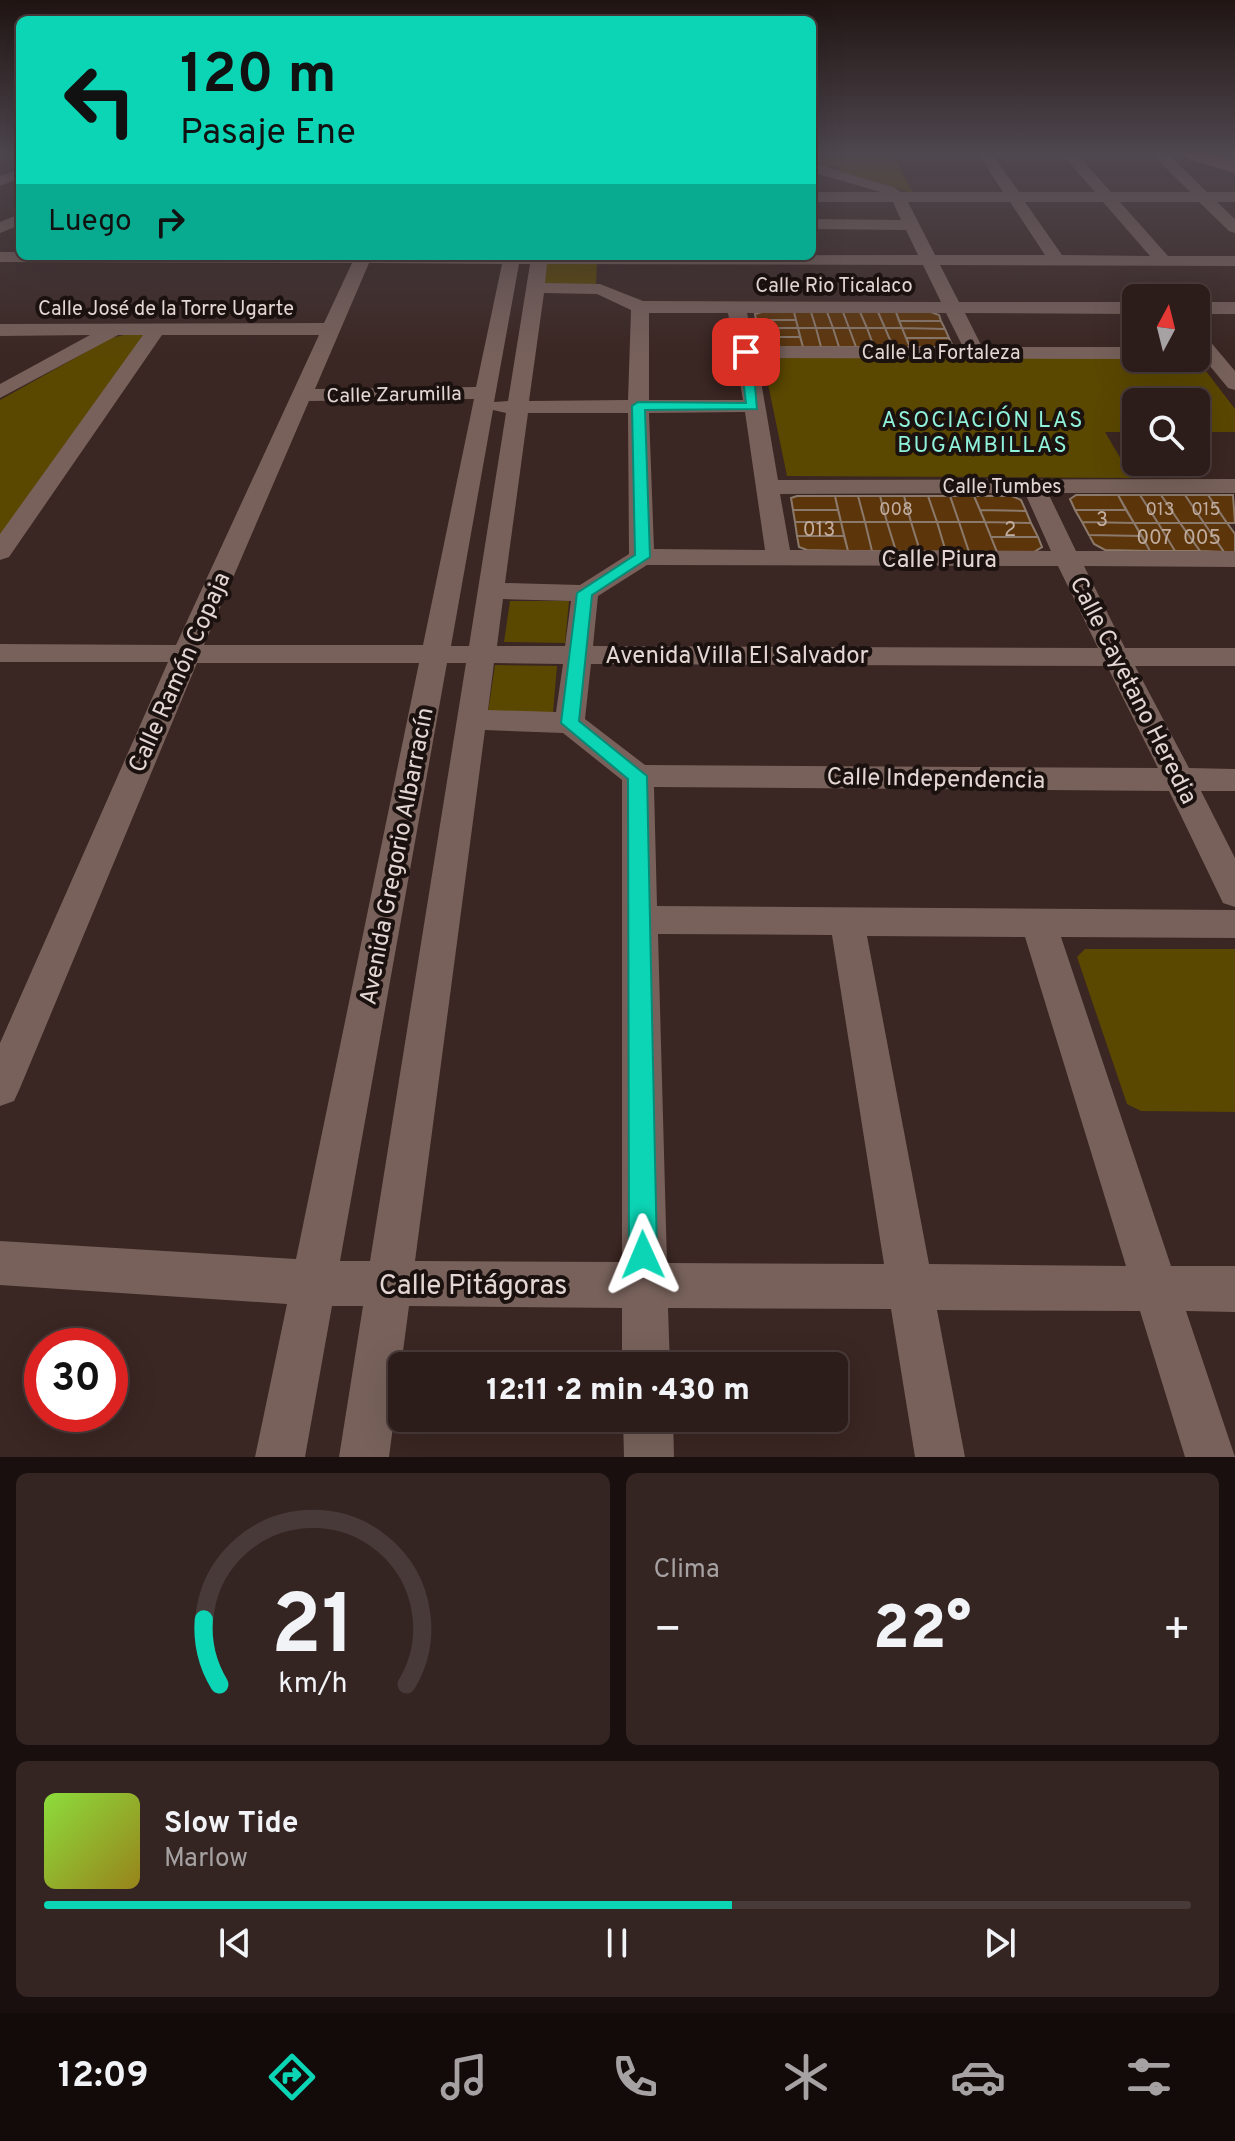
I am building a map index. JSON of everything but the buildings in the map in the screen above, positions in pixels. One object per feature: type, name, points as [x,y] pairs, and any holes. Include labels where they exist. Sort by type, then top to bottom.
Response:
[{"type":"street","points":[[910,222],[975,352]]},
{"type":"street","points":[[1031,222],[1057,260]]},
{"type":"street","points":[[1129,222],[1163,260]]},
{"type":"street","points":[[816,224],[911,225]]},
{"type":"street","points":[[816,258],[1235,261]]},
{"type":"street","name":"Calle Ramón Copaja","points":[[0,1088],[187,652],[362,260]]},
{"type":"street","name":"Avenida Gregorio Albarracín","points":[[280,1457],[511,260]]},
{"type":"street","name":"Avenida Gregorio Albarracín","points":[[364,1457],[540,260]]},
{"type":"street","points":[[600,289],[601,260]]},
{"type":"street","name":"Calle Rio Ticalaco","points":[[535,288],[600,289],[640,307],[1122,308]]},
{"type":"street","points":[[736,306],[779,559]]},
{"type":"street","points":[[491,591],[585,593],[642,557],[638,406],[640,307]]},
{"type":"street","points":[[1210,308],[1235,308]]},
{"type":"street","name":"Calle José de la Torre Ugarte","points":[[0,330],[331,329]]},
{"type":"street","points":[[0,392],[114,330]]},
{"type":"street","points":[[0,552],[156,330]]},
{"type":"street","name":"Calle La Fortaleza","points":[[746,352],[1122,353]]},
{"type":"street","points":[[1210,358],[1235,384]]},
{"type":"street","name":"Calle Zarumilla","points":[[303,395],[484,400],[518,407],[752,406]]},
{"type":"street","name":"Calle Cayetano Heredia","points":[[1033,486],[1235,893]]},
{"type":"street","name":"Calle Tumbes","points":[[768,487],[1235,486]]},
{"type":"street","name":"Calle Piura","points":[[642,557],[1235,559]]},
{"type":"street","points":[[570,723],[585,593]]},
{"type":"street","name":"Avenida Villa El Salvador","points":[[0,653],[1235,657]]},
{"type":"street","points":[[472,720],[570,723],[638,776],[645,1352]]},
{"type":"street","name":"Calle Independencia","points":[[638,776],[1235,780]]},
{"type":"street","points":[[639,920],[1235,924]]},
{"type":"street","points":[[847,921],[940,1457]]},
{"type":"street","points":[[1038,922],[1210,1457]]},
{"type":"street","name":"Calle Pitágoras","points":[[0,1263],[313,1283],[1235,1289]]},
{"type":"street","points":[[648,1432],[649,1457]]},
{"type":"shaded area","points":[[554,261],[597,261],[596,285],[543,284],[545,265]]},
{"type":"shaded area","points":[[137,332],[144,335],[0,539],[0,400],[111,338]]},
{"type":"shaded area","points":[[762,355],[1122,357],[1122,372],[1207,372],[1235,409],[1235,432],[1210,432],[1210,388],[1122,388],[1122,432],[1105,432],[1122,461],[1122,476],[1132,478],[787,476]]},
{"type":"shaded area","points":[[510,601],[569,601],[565,643],[504,642]]},
{"type":"shaded area","points":[[495,665],[557,666],[553,713],[488,712]]},
{"type":"shaded area","points":[[1085,949],[1235,949],[1235,1112],[1141,1111],[1127,1104],[1077,957]]},
{"type":"district","name":"ASOCIACIÓN LAS BUGAMBILLAS","points":[[983,432]]},
{"type":"route","points":[[643,1255],[638,776],[570,723],[577,654],[585,593],[642,557],[638,406],[752,406],[746,352]]}]
